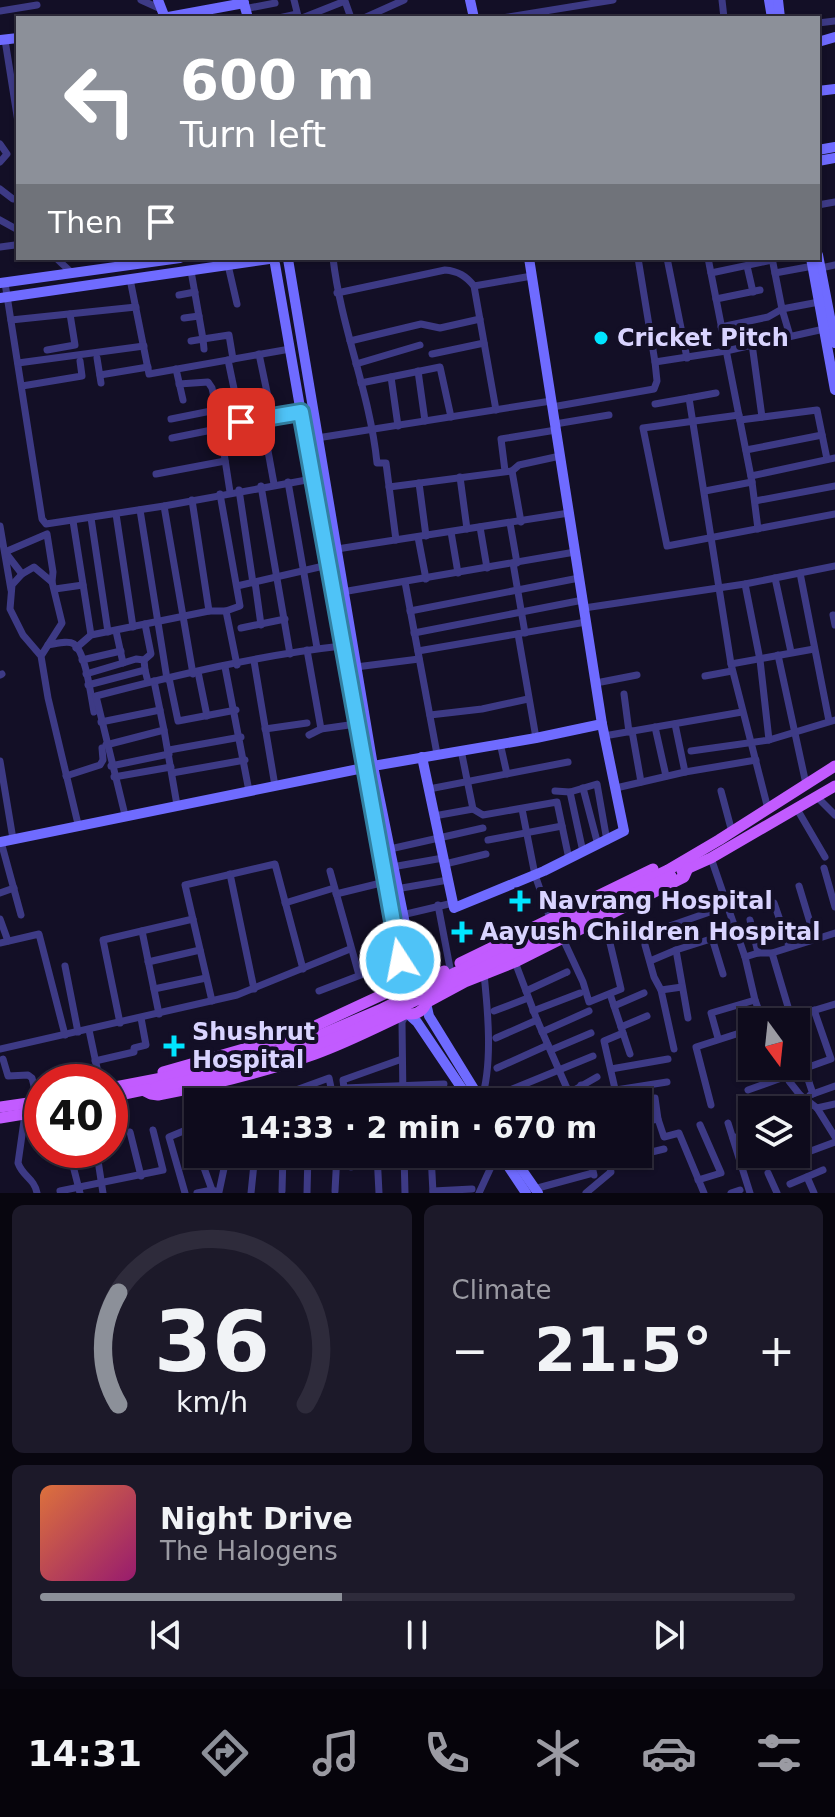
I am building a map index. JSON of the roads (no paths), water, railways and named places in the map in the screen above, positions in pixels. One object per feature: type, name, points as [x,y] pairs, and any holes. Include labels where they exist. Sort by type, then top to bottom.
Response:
[{"type":"main road","points":[[128,1087],[240,1069],[353,1031],[686,864],[835,766]]},
{"type":"main road","points":[[128,1090],[138,1086],[143,1077],[300,1033],[407,982],[417,983],[450,968],[671,861],[686,864],[711,858],[835,786]]},
{"type":"main road","points":[[138,1086],[158,1095],[207,1086],[317,1053],[420,1010],[426,1003],[484,974],[604,918],[684,877],[686,864]]},
{"type":"main road","points":[[417,983],[424,989],[426,1003]]},
{"type":"main road","points":[[399,987],[395,995],[396,1004],[407,1013]]},
{"type":"main road","points":[[0,1107],[24,1106]]},
{"type":"main road","points":[[0,1118],[24,1114]]},
{"type":"street","points":[[141,0],[164,13],[184,16],[275,2]]},
{"type":"street","points":[[368,16],[404,0]]},
{"type":"street","points":[[511,16],[572,3],[613,0]]},
{"type":"street","points":[[302,16],[345,1],[350,16]]},
{"type":"street","points":[[0,11],[37,5]]},
{"type":"street","points":[[2,40],[16,110]]},
{"type":"street","points":[[0,72],[9,70]]},
{"type":"street","points":[[0,144],[7,154],[0,162]]},
{"type":"street","points":[[0,247],[15,245]]},
{"type":"street","points":[[58,260],[72,273]]},
{"type":"street","points":[[144,260],[103,263],[72,273],[3,283],[42,519],[46,524],[318,477]]},
{"type":"street","points":[[4,298],[271,260],[301,412],[337,549],[385,882],[400,960],[399,987]]},
{"type":"street","points":[[288,260],[316,439],[328,565],[342,646],[356,724],[390,849],[417,983]]},
{"type":"street","points":[[333,260],[337,293],[374,430],[377,463],[386,463],[396,540]]},
{"type":"street","points":[[422,757],[454,908],[535,875],[624,831],[602,724],[529,260]]},
{"type":"street","points":[[316,439],[654,389],[657,381],[655,362],[638,260]]},
{"type":"street","points":[[667,260],[687,358]]},
{"type":"street","points":[[708,260],[752,479],[758,529]]},
{"type":"street","points":[[772,260],[790,336]]},
{"type":"street","points":[[711,273],[757,261]]},
{"type":"street","points":[[775,273],[816,262],[835,265]]},
{"type":"street","points":[[816,262],[835,343]]},
{"type":"street","points":[[228,265],[237,304]]},
{"type":"street","points":[[716,299],[756,291],[747,266]]},
{"type":"street","points":[[337,293],[445,270],[468,278],[474,286],[496,410]]},
{"type":"street","points":[[191,271],[204,349]]},
{"type":"street","points":[[474,286],[532,276]]},
{"type":"street","points":[[130,279],[149,374],[290,349]]},
{"type":"street","points":[[179,295],[195,292]]},
{"type":"street","points":[[721,327],[827,299]]},
{"type":"street","points":[[827,299],[824,329],[835,390]]},
{"type":"street","points":[[11,320],[136,307]]},
{"type":"street","points":[[47,350],[75,345],[70,314]]},
{"type":"street","points":[[184,318],[199,316]]},
{"type":"street","points":[[350,341],[421,324],[440,328],[480,319]]},
{"type":"street","points":[[655,362],[726,351],[824,329]]},
{"type":"street","points":[[191,341],[228,331],[241,422]]},
{"type":"street","points":[[432,354],[484,343]]},
{"type":"street","points":[[752,344],[762,417]]},
{"type":"street","points":[[356,364],[420,345]]},
{"type":"street","points":[[18,363],[144,346]]},
{"type":"street","points":[[259,354],[272,416]]},
{"type":"street","points":[[97,358],[101,379],[148,367]]},
{"type":"street","points":[[22,386],[82,376],[80,361]]},
{"type":"street","points":[[361,383],[440,367],[451,417]]},
{"type":"street","points":[[176,369],[183,400]]},
{"type":"street","points":[[418,371],[425,421]]},
{"type":"street","points":[[391,377],[398,426]]},
{"type":"street","points":[[171,419],[211,411],[216,407],[208,382],[179,384]]},
{"type":"street","points":[[655,404],[716,393]]},
{"type":"street","points":[[689,398],[732,668],[768,809]]},
{"type":"street","points":[[705,491],[831,458],[817,410],[643,428],[667,546],[835,514]]},
{"type":"street","points":[[172,438],[301,412]]},
{"type":"street","points":[[521,522],[501,439],[609,415]]},
{"type":"street","points":[[220,427],[230,492]]},
{"type":"street","points":[[746,450],[822,435]]},
{"type":"street","points":[[266,440],[274,484]]},
{"type":"street","points":[[389,487],[508,471],[519,465],[560,456]]},
{"type":"street","points":[[156,474],[225,461]]},
{"type":"street","points":[[460,477],[467,529]]},
{"type":"street","points":[[288,482],[317,648]]},
{"type":"street","points":[[419,483],[426,579]]},
{"type":"street","points":[[261,486],[290,654]]},
{"type":"street","points":[[755,501],[835,486]]},
{"type":"street","points":[[239,490],[261,625]]},
{"type":"street","points":[[76,648],[91,635],[240,606],[220,494]]},
{"type":"street","points":[[192,500],[209,611]]},
{"type":"street","points":[[164,506],[181,617],[207,716]]},
{"type":"street","points":[[140,510],[178,721],[236,710]]},
{"type":"street","points":[[337,549],[569,513]]},
{"type":"street","points":[[116,514],[133,627]]},
{"type":"street","points":[[91,518],[112,632],[123,663]]},
{"type":"street","points":[[73,521],[91,635]]},
{"type":"street","points":[[510,523],[522,612],[528,699],[536,738]]},
{"type":"street","points":[[5,552],[47,534],[54,525]]},
{"type":"street","points":[[0,526],[11,592]]},
{"type":"street","points":[[480,527],[487,568]]},
{"type":"street","points":[[451,532],[458,573]]},
{"type":"street","points":[[41,656],[62,623],[53,585],[47,534]]},
{"type":"street","points":[[5,552],[22,574]]},
{"type":"street","points":[[342,592],[575,552]]},
{"type":"street","points":[[237,586],[328,565]]},
{"type":"street","points":[[414,633],[522,612],[745,584],[835,566]]},
{"type":"street","points":[[78,824],[41,656],[15,623],[10,609],[12,585],[34,567],[53,585],[83,585]]},
{"type":"street","points":[[691,751],[752,744],[832,720],[814,649],[800,573]]},
{"type":"street","points":[[410,611],[579,578]]},
{"type":"street","points":[[775,578],[791,652]]},
{"type":"street","points":[[405,582],[437,754]]},
{"type":"street","points":[[745,584],[760,660],[769,740]]},
{"type":"street","points":[[226,611],[237,665]]},
{"type":"street","points":[[833,615],[835,625]]},
{"type":"street","points":[[241,628],[285,619]]},
{"type":"street","points":[[356,667],[586,622]]},
{"type":"street","points":[[86,674],[136,659],[144,660],[151,654],[145,624]]},
{"type":"street","points":[[48,645],[70,642],[82,660],[103,760],[100,765],[66,776]]},
{"type":"street","points":[[125,815],[96,696],[168,678],[317,648],[342,646]]},
{"type":"street","points":[[705,676],[778,655],[814,649]]},
{"type":"street","points":[[307,650],[321,729]]},
{"type":"street","points":[[82,660],[121,651]]},
{"type":"street","points":[[778,655],[806,784]]},
{"type":"street","points":[[144,660],[160,710],[177,805]]},
{"type":"street","points":[[254,661],[275,786]]},
{"type":"street","points":[[225,667],[236,710],[249,791]]},
{"type":"street","points":[[88,685],[145,670]]},
{"type":"street","points":[[596,683],[637,675]]},
{"type":"street","points":[[624,694],[641,782]]},
{"type":"street","points":[[430,715],[482,709],[528,699]]},
{"type":"street","points":[[101,722],[160,710]]},
{"type":"street","points":[[604,736],[742,712]]},
{"type":"street","points":[[265,729],[307,723]]},
{"type":"street","points":[[309,735],[321,729],[356,724]]},
{"type":"street","points":[[5,841],[368,767],[602,724]]},
{"type":"street","points":[[675,724],[685,772]]},
{"type":"street","points":[[655,727],[666,776]]},
{"type":"street","points":[[106,745],[164,730]]},
{"type":"street","points":[[111,766],[241,737]]},
{"type":"street","points":[[500,743],[507,774]]},
{"type":"street","points":[[461,750],[473,809]]},
{"type":"street","points":[[114,777],[245,760]]},
{"type":"street","points":[[555,791],[570,792],[597,784],[641,782],[756,760]]},
{"type":"street","points":[[0,761],[5,841],[21,915]]},
{"type":"street","points":[[429,789],[568,762]]},
{"type":"street","points":[[597,784],[603,843]]},
{"type":"street","points":[[583,788],[603,843]]},
{"type":"street","points":[[721,791],[732,832]]},
{"type":"street","points":[[570,792],[583,852]]},
{"type":"street","points":[[817,797],[835,815]]},
{"type":"street","points":[[434,816],[473,809],[483,815],[557,802],[569,859]]},
{"type":"street","points":[[522,809],[535,875],[550,918]]},
{"type":"street","points":[[797,809],[825,857]]},
{"type":"street","points":[[488,840],[562,826]]},
{"type":"street","points":[[390,849],[483,828]]},
{"type":"street","points":[[392,867],[486,854]]},
{"type":"street","points":[[711,858],[745,957],[758,1008]]},
{"type":"street","points":[[212,1001],[185,885],[275,864],[303,969]]},
{"type":"street","points":[[824,868],[835,907]]},
{"type":"street","points":[[330,871],[359,975]]},
{"type":"street","points":[[230,874],[254,989]]},
{"type":"street","points":[[396,889],[448,880]]},
{"type":"street","points":[[285,903],[385,882]]},
{"type":"street","points":[[799,886],[815,939]]},
{"type":"street","points":[[0,893],[14,888]]},
{"type":"street","points":[[402,915],[453,903]]},
{"type":"street","points":[[774,903],[789,946]]},
{"type":"street","points":[[438,905],[450,968]]},
{"type":"street","points":[[661,929],[727,906]]},
{"type":"street","points":[[563,939],[589,1002],[621,989],[604,918]]},
{"type":"street","points":[[0,919],[4,942],[39,934],[65,1035]]},
{"type":"street","points":[[120,1023],[103,940],[193,919]]},
{"type":"street","points":[[750,920],[758,953]]},
{"type":"street","points":[[142,931],[159,1014]]},
{"type":"street","points":[[650,961],[736,931]]},
{"type":"street","points":[[745,957],[772,953],[835,933]]},
{"type":"street","points":[[712,938],[723,974]]},
{"type":"street","points":[[645,945],[661,990],[674,1049]]},
{"type":"street","points":[[0,1049],[159,1014],[254,989],[350,949]]},
{"type":"street","points":[[148,962],[200,950]]},
{"type":"street","points":[[676,950],[688,1018]]},
{"type":"street","points":[[772,953],[787,1008]]},
{"type":"street","points":[[319,991],[400,960]]},
{"type":"street","points":[[515,962],[567,1088]]},
{"type":"street","points":[[65,966],[78,1032]]},
{"type":"street","points":[[494,1011],[567,972]]},
{"type":"street","points":[[484,974],[487,1080],[484,1088]]},
{"type":"street","points":[[154,989],[206,978]]},
{"type":"street","points":[[661,990],[682,987]]},
{"type":"street","points":[[533,1011],[580,993]]},
{"type":"street","points":[[614,1006],[644,993]]},
{"type":"street","points":[[610,994],[630,1054]]},
{"type":"street","points":[[718,1038],[711,1013],[755,1000]]},
{"type":"street","points":[[426,1003],[429,1016],[470,1088]]},
{"type":"street","points":[[810,1012],[835,1004]]},
{"type":"street","points":[[810,1066],[831,1059],[814,1010]]},
{"type":"street","points":[[542,1032],[589,1011]]},
{"type":"street","points":[[402,1088],[402,1022],[407,1013],[467,1088]]},
{"type":"street","points":[[616,1088],[604,1041],[647,1016]]},
{"type":"street","points":[[95,1061],[134,1052],[134,1048],[146,1045],[141,1018]]},
{"type":"street","points":[[496,1038],[537,1020]]},
{"type":"street","points":[[89,1030],[96,1064]]},
{"type":"street","points":[[497,1068],[591,1033]]},
{"type":"street","points":[[711,1105],[696,1047],[738,1033]]},
{"type":"street","points":[[514,1088],[593,1056]]},
{"type":"street","points":[[3,1059],[8,1076],[24,1075]]},
{"type":"street","points":[[402,1059],[343,1080],[344,1088],[444,1084]]},
{"type":"street","points":[[611,1069],[668,1059]]},
{"type":"street","points":[[576,1088],[597,1077]]},
{"type":"street","points":[[302,1088],[329,1078],[331,1088]]},
{"type":"street","points":[[748,1090],[776,1080]]},
{"type":"street","points":[[807,1080],[813,1094]]},
{"type":"street","points":[[629,1088],[667,1082]]},
{"type":"street","points":[[806,1096],[835,1086]]},
{"type":"street","points":[[655,1098],[664,1137],[679,1133],[704,1193]]},
{"type":"street","points":[[810,1103],[817,1108],[835,1139],[810,1150]]},
{"type":"street","points":[[817,1108],[835,1104]]},
{"type":"street","points":[[652,1120],[658,1119]]},
{"type":"street","points":[[24,1121],[18,1163],[21,1170],[35,1182],[37,1193]]},
{"type":"street","points":[[728,1123],[750,1193]]},
{"type":"street","points":[[698,1180],[721,1173],[700,1125]]},
{"type":"street","points":[[60,1191],[102,1189],[163,1170],[153,1130]]},
{"type":"street","points":[[184,1131],[169,1137],[185,1193]]},
{"type":"street","points":[[130,1132],[141,1176]]},
{"type":"street","points":[[733,1138],[738,1137]]},
{"type":"street","points":[[652,1152],[664,1149]]},
{"type":"street","points":[[74,1168],[79,1190]]},
{"type":"street","points":[[99,1168],[102,1189]]},
{"type":"street","points":[[206,1168],[216,1191]]},
{"type":"street","points":[[216,1191],[223,1168]]},
{"type":"street","points":[[251,1193],[254,1168]]},
{"type":"street","points":[[282,1191],[283,1168]]},
{"type":"street","points":[[307,1193],[308,1168]]},
{"type":"street","points":[[335,1191],[336,1168]]},
{"type":"street","points":[[378,1168],[379,1193]]},
{"type":"street","points":[[404,1168],[405,1193]]},
{"type":"street","points":[[431,1168],[433,1192],[476,1191],[490,1168]]},
{"type":"street","points":[[511,1168],[533,1192]]},
{"type":"street","points":[[519,1168],[533,1192]]},
{"type":"street","points":[[592,1168],[597,1183]]},
{"type":"street","points":[[586,1193],[611,1172],[610,1168]]},
{"type":"street","points":[[767,1168],[777,1193]]},
{"type":"street","points":[[790,1184],[823,1170]]},
{"type":"street","points":[[533,1192],[593,1173]]},
{"type":"street","points":[[807,1177],[814,1193]]},
{"type":"street","points":[[731,1193],[740,1190]]},
{"type":"street","points":[[197,1193],[216,1191]]},
{"type":"place","name":"Cricket Pitch","points":[[601,338]]},
{"type":"place","name":"Navrang Hospital","points":[[520,901]]},
{"type":"place","name":"Aayush Children Hospital","points":[[462,932]]},
{"type":"place","name":"Shushrut Hospital","points":[[174,1046]]}]
